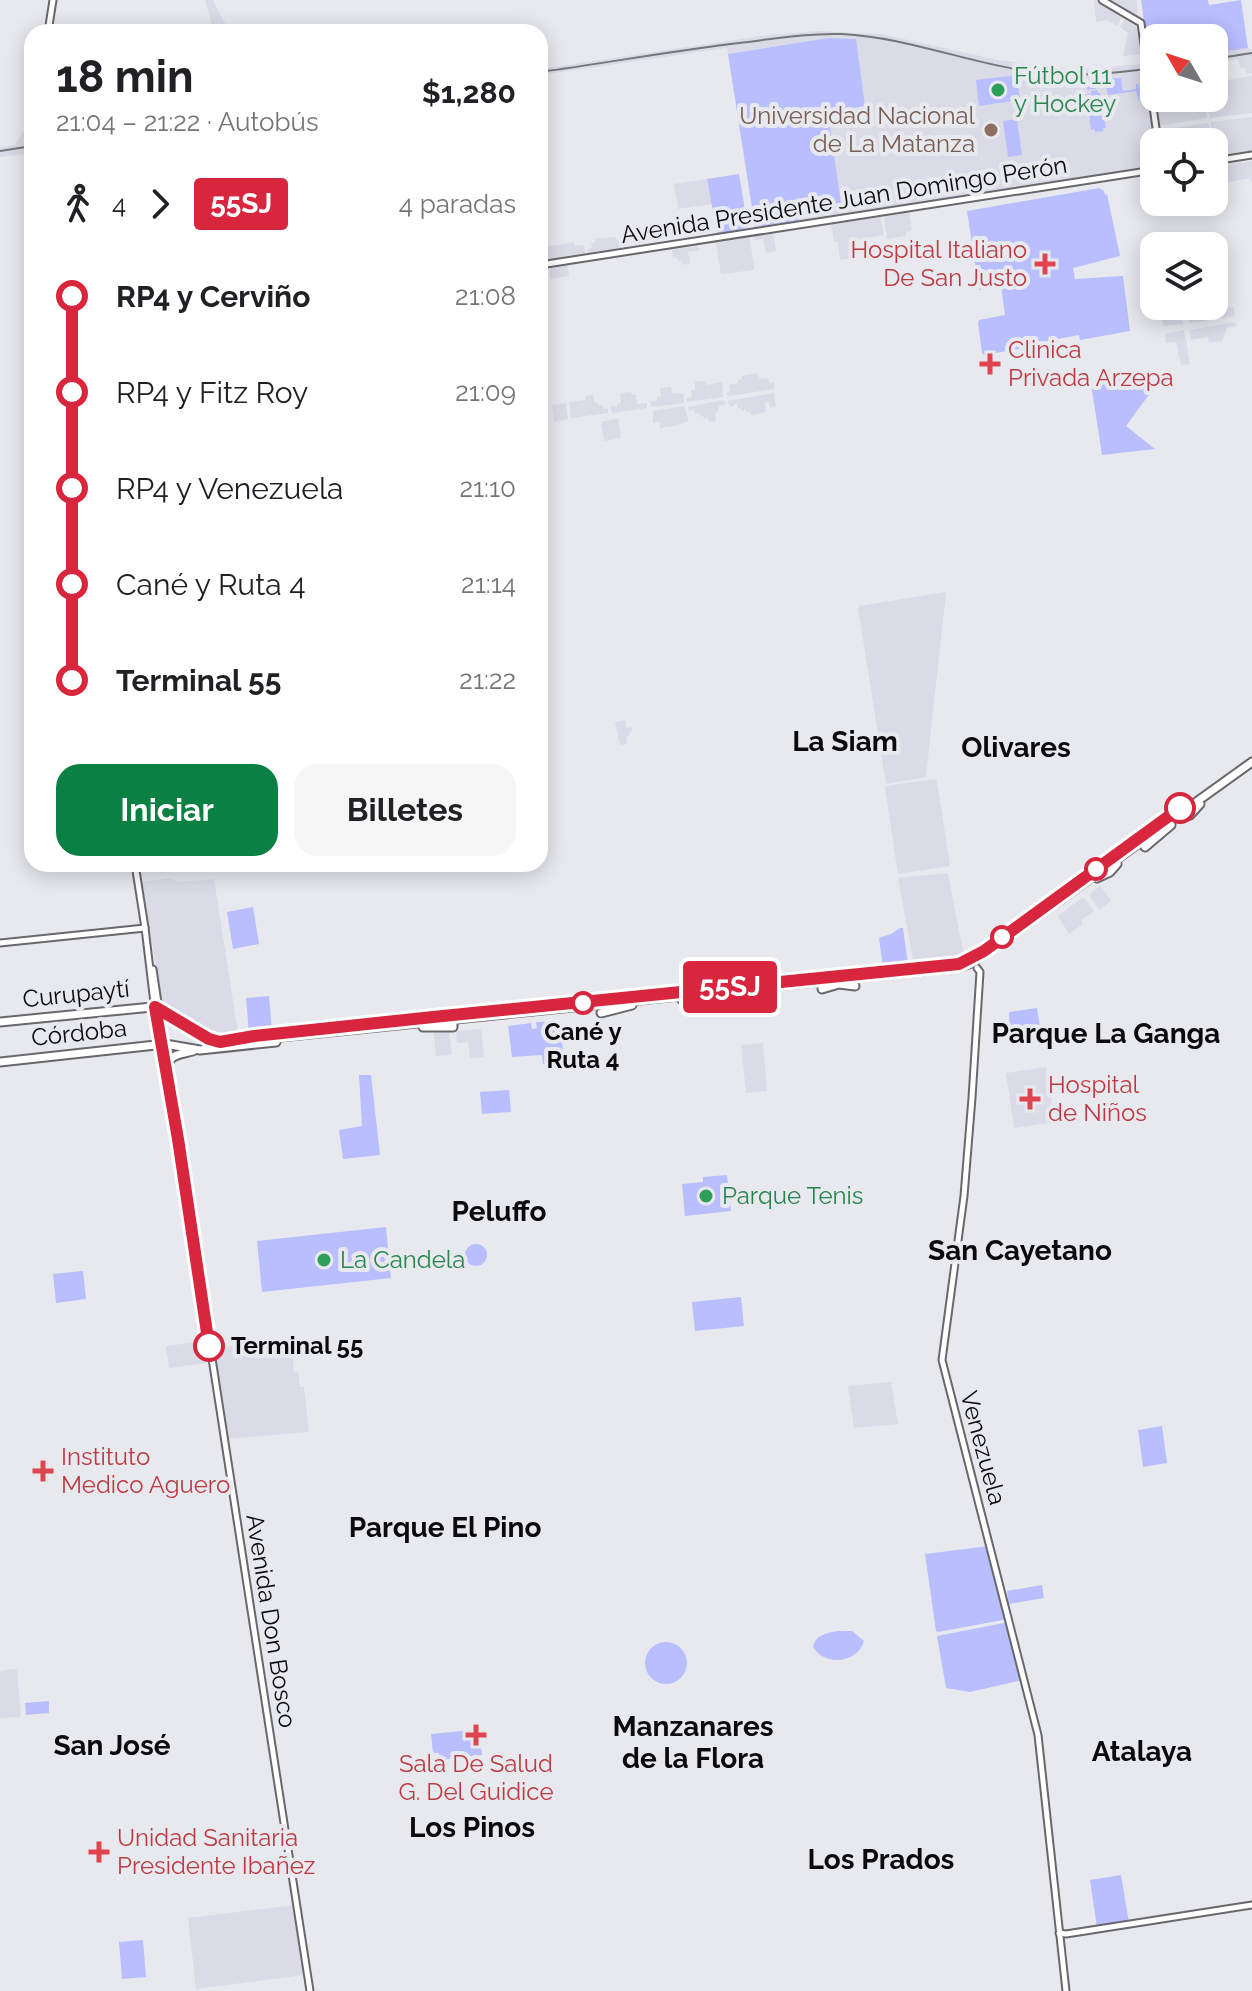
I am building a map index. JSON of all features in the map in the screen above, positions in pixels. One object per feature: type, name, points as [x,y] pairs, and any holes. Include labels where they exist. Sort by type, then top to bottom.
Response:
[{"type":"main road","points":[[49,24],[53,0]]},
{"type":"main road","points":[[1102,0],[1141,23],[1156,128]]},
{"type":"main road","points":[[1228,159],[1252,155]]},
{"type":"main road","name":"Avenida Presidente Juan Domingo Perón","points":[[548,264],[1140,172]]},
{"type":"main road","points":[[166,1067],[174,1056],[200,1050],[967,965],[1252,764]]},
{"type":"main road","points":[[403,1027],[453,1026],[968,968],[1117,864],[1252,764]]},
{"type":"main road","points":[[1145,847],[1171,825]]},
{"type":"main road","name":"Avenida Don Bosco","points":[[136,872],[310,1991]]},
{"type":"main road","points":[[0,943],[145,928]]},
{"type":"main road","name":"Venezuela","points":[[977,968],[980,972],[964,1196],[942,1360],[1037,1731],[1066,1991]]},
{"type":"main road","points":[[822,989],[839,984],[855,986]]},
{"type":"main road","points":[[712,993],[738,987]]},
{"type":"main road","points":[[682,1000],[706,1002]]},
{"type":"main road","points":[[601,1013],[632,1005]]},
{"type":"main road","points":[[157,1008],[209,1039],[220,1042],[331,1036],[354,1026]]},
{"type":"main road","name":"Curupaytí","points":[[0,1022],[157,1008]]},
{"type":"main road","name":"Córdoba","points":[[0,1062],[163,1044],[200,1050]]},
{"type":"main road","points":[[1059,1933],[1252,1905]]},
{"type":"shaded area","points":[[205,0],[213,0],[225,24],[212,24]]},
{"type":"shaded area","points":[[1094,0],[1122,14],[1118,26],[1107,20],[1096,22]]},
{"type":"shaded area","points":[[1106,0],[1137,0],[1138,18],[1137,18]]},
{"type":"shaded area","points":[[1141,0],[1208,0],[1209,5],[1241,0],[1248,48],[1228,51],[1228,24],[1144,24]]},
{"type":"shaded area","points":[[1126,17],[1136,23],[1140,35],[1140,54],[1123,56],[1128,33],[1120,27]]},
{"type":"shaded area","name":"Universidad Nacional de La Matanza","points":[[818,31],[881,34],[998,60],[1065,68],[1140,64],[1140,112],[1149,112],[1152,128],[1140,128],[1140,169],[798,221],[796,210],[841,203],[828,112],[865,106],[855,39],[828,38],[728,54],[727,48],[548,74],[548,68],[768,35]]},
{"type":"shaded area","points":[[828,38],[856,39],[865,106],[828,112],[841,203],[796,210],[798,221],[755,227],[728,54]]},
{"type":"shaded area","points":[[1252,50],[1252,73],[1246,74],[1245,68],[1241,69],[1238,59],[1228,61],[1228,51]]},
{"type":"shaded area","name":"Fútbol 11 y Hockey","points":[[1017,75],[1020,100],[979,106],[976,80]]},
{"type":"shaded area","points":[[1252,76],[1252,113],[1210,118],[1209,112],[1228,112],[1228,80]]},
{"type":"shaded area","points":[[1121,78],[1123,91],[1136,89],[1138,84],[1139,102],[1136,91],[1108,95],[1106,87],[1087,90],[1086,80]]},
{"type":"shaded area","points":[[1097,90],[1106,128],[1095,132],[1091,130],[1088,104],[1078,105],[1076,96]]},
{"type":"shaded area","points":[[1156,112],[1206,112],[1207,118],[1158,126]]},
{"type":"shaded area","points":[[1252,117],[1252,151],[1228,154],[1228,128],[1211,128],[1210,122]]},
{"type":"shaded area","points":[[1017,119],[1022,155],[1008,157],[1003,121]]},
{"type":"shaded area","points":[[1207,123],[1209,124],[1209,128],[1175,128]]},
{"type":"shaded area","points":[[24,132],[24,154],[0,157],[0,147],[15,145]]},
{"type":"shaded area","points":[[1252,161],[1252,183],[1250,178],[1228,183],[1228,165]]},
{"type":"shaded area","points":[[739,174],[748,228],[717,234],[707,179]]},
{"type":"shaded area","points":[[707,179],[712,204],[678,209],[674,184]]},
{"type":"shaded area","name":"Hospital Italiano De San Justo","points":[[1099,188],[1107,194],[1120,256],[1073,268],[1075,279],[1123,276],[1130,331],[1080,340],[1079,335],[984,355],[979,320],[1005,315],[1001,286],[979,290],[967,211]]},
{"type":"shaded area","points":[[909,210],[912,231],[906,232],[906,236],[887,239],[884,215]]},
{"type":"shaded area","points":[[880,216],[884,235],[868,238],[870,255],[863,256],[860,239],[852,240],[855,258],[840,260],[831,223]]},
{"type":"shaded area","points":[[773,232],[776,251],[766,253],[763,239],[755,240],[754,237]]},
{"type":"shaded area","points":[[616,237],[617,242],[627,241],[626,249],[588,253],[587,249],[592,248],[591,243],[595,243],[595,239]]},
{"type":"shaded area","points":[[748,238],[754,270],[721,274],[716,243]]},
{"type":"shaded area","points":[[574,242],[575,246],[584,245],[585,253],[583,256],[550,261],[548,246]]},
{"type":"shaded area","points":[[697,246],[700,250],[688,252],[690,263],[682,265],[681,261],[673,258],[672,250]]},
{"type":"shaded area","points":[[567,263],[569,276],[550,279],[550,266]]},
{"type":"shaded area","points":[[1234,307],[1235,316],[1228,317],[1228,308]]},
{"type":"shaded area","points":[[1162,320],[1183,320],[1183,324],[1163,326]]},
{"type":"shaded area","points":[[1235,322],[1237,326],[1227,328],[1222,341],[1209,343],[1208,337],[1191,340],[1190,330]]},
{"type":"shaded area","points":[[1184,330],[1190,364],[1181,365],[1176,342],[1166,343],[1165,334]]},
{"type":"shaded area","points":[[1165,372],[1165,375],[1152,378],[1153,389],[1126,426],[1155,449],[1102,455],[1091,384]]},
{"type":"shaded area","points":[[758,373],[759,379],[768,378],[769,383],[774,382],[774,389],[727,395],[729,385],[738,383],[741,376]]},
{"type":"shaded area","points":[[705,381],[706,385],[722,382],[723,397],[687,402],[686,398],[692,397],[691,390],[695,390],[695,382]]},
{"type":"shaded area","points":[[671,387],[672,393],[684,394],[684,403],[651,407],[650,401],[657,401],[657,397],[661,396],[660,388]]},
{"type":"shaded area","points":[[620,393],[636,395],[637,404],[647,403],[647,408],[612,413],[610,406],[617,407],[621,403]]},
{"type":"shaded area","points":[[774,393],[776,406],[770,408],[769,402],[765,402],[766,412],[751,415],[746,409],[738,409],[737,403],[731,407],[727,401]]},
{"type":"shaded area","points":[[593,395],[594,402],[602,405],[603,409],[608,408],[608,413],[571,418],[569,402],[585,400],[585,396]]},
{"type":"shaded area","points":[[723,400],[727,404],[718,406],[716,421],[709,422],[703,415],[695,414],[694,410],[689,411],[688,407]]},
{"type":"shaded area","points":[[566,403],[568,419],[554,422],[552,405]]},
{"type":"shaded area","points":[[684,406],[689,421],[660,428],[659,422],[653,423],[653,411]]},
{"type":"shaded area","points":[[618,418],[621,438],[604,441],[601,422]]},
{"type":"shaded area","points":[[946,592],[926,777],[886,784],[858,608]]},
{"type":"shaded area","points":[[625,720],[626,728],[632,727],[632,731],[626,736],[627,744],[620,745],[615,722]]},
{"type":"shaded area","points":[[935,779],[950,866],[898,874],[885,788]]},
{"type":"shaded area","points":[[948,873],[964,957],[914,965],[898,878]]},
{"type":"shaded area","points":[[171,878],[177,882],[214,879],[237,1035],[211,1035],[163,1005],[141,882]]},
{"type":"shaded area","points":[[1100,885],[1111,901],[1099,910],[1089,895]]},
{"type":"shaded area","points":[[1082,898],[1094,911],[1069,934],[1058,916]]},
{"type":"shaded area","points":[[253,907],[259,944],[233,949],[227,912]]},
{"type":"shaded area","points":[[903,928],[908,965],[883,968],[879,938]]},
{"type":"shaded area","points":[[269,996],[272,1031],[249,1033],[246,998]]},
{"type":"shaded area","points":[[1037,1008],[1042,1040],[1010,1045],[1009,1012]]},
{"type":"shaded area","points":[[560,1021],[564,1062],[543,1064],[542,1055],[512,1057],[508,1026],[531,1023],[532,1029],[537,1028],[536,1022]]},
{"type":"shaded area","points":[[481,1029],[484,1057],[470,1058],[468,1042],[457,1043],[456,1031]]},
{"type":"shaded area","points":[[449,1032],[452,1055],[436,1056],[434,1033]]},
{"type":"shaded area","points":[[763,1043],[767,1091],[746,1093],[741,1045]]},
{"type":"shaded area","name":"Hospital de Niños","points":[[1045,1067],[1055,1122],[1014,1128],[1006,1073]]},
{"type":"shaded area","points":[[359,1075],[371,1075],[380,1155],[343,1159],[339,1130],[362,1126]]},
{"type":"shaded area","points":[[509,1090],[511,1112],[482,1114],[480,1092]]},
{"type":"shaded area","name":"Parque Tenis","points":[[727,1175],[731,1211],[685,1216],[682,1184],[703,1182],[703,1177]]},
{"type":"shaded area","name":"La Candela","points":[[386,1227],[391,1278],[262,1292],[257,1241]]},
{"type":"shaded area","points":[[472,1244],[480,1244],[487,1255],[480,1266],[472,1266],[465,1259],[465,1251]]},
{"type":"shaded area","points":[[83,1271],[86,1299],[56,1303],[53,1274]]},
{"type":"shaded area","points":[[741,1297],[744,1326],[695,1331],[692,1302]]},
{"type":"shaded area","points":[[204,1341],[206,1363],[169,1368],[166,1346]]},
{"type":"shaded area","points":[[291,1341],[294,1372],[298,1372],[300,1387],[304,1387],[309,1432],[228,1439],[214,1348]]},
{"type":"shaded area","points":[[891,1382],[898,1424],[854,1428],[848,1386]]},
{"type":"shaded area","points":[[1162,1426],[1167,1463],[1143,1467],[1138,1430]]},
{"type":"shaded area","points":[[989,1546],[1008,1619],[936,1631],[925,1554]]},
{"type":"shaded area","points":[[1042,1585],[1044,1598],[1009,1604],[1007,1591]]},
{"type":"shaded area","points":[[1009,1622],[1022,1680],[970,1692],[946,1688],[937,1636]]},
{"type":"shaded area","points":[[852,1631],[864,1641],[861,1648],[841,1660],[825,1658],[813,1647],[822,1635]]},
{"type":"shaded area","points":[[666,1642],[681,1648],[687,1663],[681,1678],[666,1684],[651,1678],[645,1663],[651,1648]]},
{"type":"shaded area","points":[[15,1669],[21,1715],[0,1718],[0,1671]]},
{"type":"shaded area","points":[[49,1701],[49,1713],[26,1715],[25,1703]]},
{"type":"shaded area","points":[[471,1730],[472,1737],[480,1737],[482,1755],[440,1760],[439,1753],[433,1753],[431,1734]]},
{"type":"shaded area","points":[[1121,1875],[1129,1923],[1097,1928],[1090,1880]]},
{"type":"shaded area","points":[[296,1905],[304,1975],[196,1989],[188,1918]]},
{"type":"shaded area","points":[[143,1940],[146,1977],[122,1979],[119,1942]]},
{"type":"railway","points":[[548,71],[714,46],[829,34],[887,39],[998,66],[1054,74],[1140,70]]},
{"type":"railway","points":[[1228,57],[1252,53]]},
{"type":"railway","points":[[0,151],[24,147]]},
{"type":"bus line","name":"55SJ","points":[[209,1346],[155,1007],[209,1039],[220,1042],[433,1017],[959,964],[984,951],[1180,808]]},
{"type":"place","name":"Fútbol 11 y Hockey","points":[[998,90]]},
{"type":"place","name":"Universidad Nacional de La Matanza","points":[[991,130]]},
{"type":"place","name":"Hospital Italiano De San Justo","points":[[1045,264]]},
{"type":"place","name":"Clinica Privada Arzepa","points":[[990,364]]},
{"type":"place","name":"Cané y Ruta 4","points":[[583,1003]]},
{"type":"place","name":"Hospital de Niños","points":[[1030,1099]]},
{"type":"place","name":"Parque Tenis","points":[[706,1196]]},
{"type":"place","name":"La Candela","points":[[324,1260]]},
{"type":"place","name":"Terminal 55","points":[[209,1346]]},
{"type":"place","name":"Instituto Medico Aguero","points":[[43,1471]]},
{"type":"place","name":"Sala De Salud G. Del Guidice","points":[[476,1735]]},
{"type":"place","name":"Unidad Sanitaria Presidente Ibañez","points":[[99,1852]]},
{"type":"district","name":"La Siam","points":[[845,741]]},
{"type":"district","name":"Olivares","points":[[1016,747]]},
{"type":"district","name":"Parque La Ganga","points":[[1106,1033]]},
{"type":"district","name":"Peluffo","points":[[499,1211]]},
{"type":"district","name":"San Cayetano","points":[[1020,1250]]},
{"type":"district","name":"Parque El Pino","points":[[445,1527]]},
{"type":"district","name":"Manzanares de la Flora","points":[[693,1742]]},
{"type":"district","name":"San José","points":[[112,1745]]},
{"type":"district","name":"Atalaya","points":[[1142,1751]]},
{"type":"district","name":"Los Pinos","points":[[472,1827]]},
{"type":"district","name":"Los Prados","points":[[881,1859]]}]
